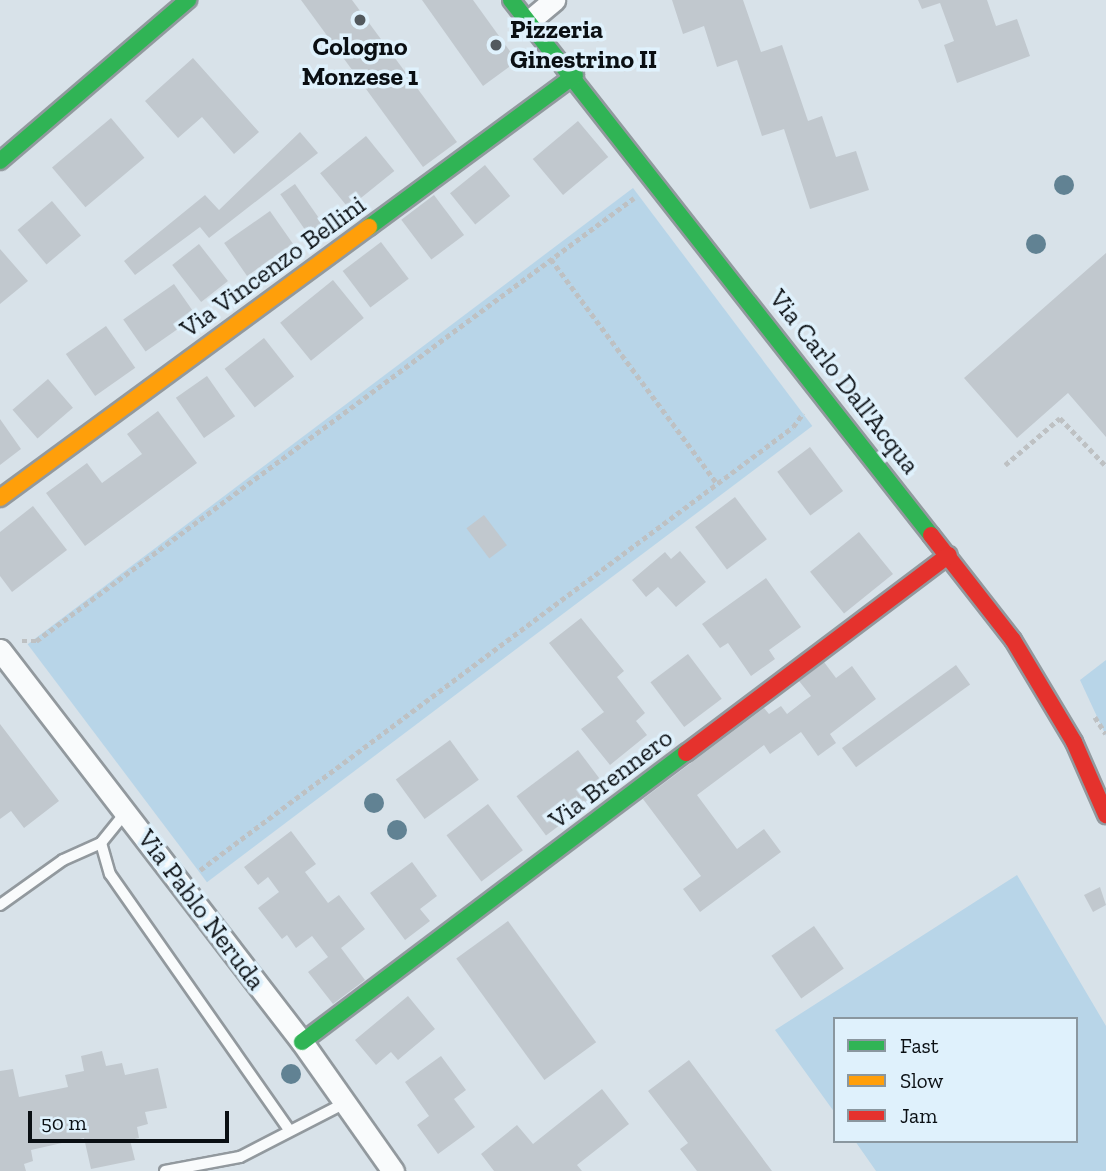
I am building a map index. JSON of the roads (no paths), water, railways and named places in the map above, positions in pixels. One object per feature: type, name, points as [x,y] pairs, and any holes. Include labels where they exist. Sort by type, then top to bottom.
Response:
[{"type":"street","points":[[0,162],[188,0]]},
{"type":"street","name":"Via Carlo Dall'Acqua","points":[[511,0],[575,75],[948,555],[1045,690],[1106,815]]},
{"type":"street","points":[[529,21],[554,0]]},
{"type":"street","name":"Via Vincenzo Bellini","points":[[0,498],[575,75]]},
{"type":"street","name":"Via Brennero","points":[[302,1042],[948,555]]},
{"type":"street","name":"Via Pablo Neruda","points":[[4,651],[302,1042],[393,1171]]},
{"type":"lane","points":[[0,905],[63,860],[101,843],[126,812]]},
{"type":"lane","points":[[101,843],[110,874],[289,1130]]},
{"type":"lane","points":[[165,1171],[240,1157],[345,1103]]},
{"type":"place","name":"Cologno Monzese 1","points":[[360,20]]},
{"type":"place","name":"Pizzeria Ginestrino II","points":[[496,45]]}]
